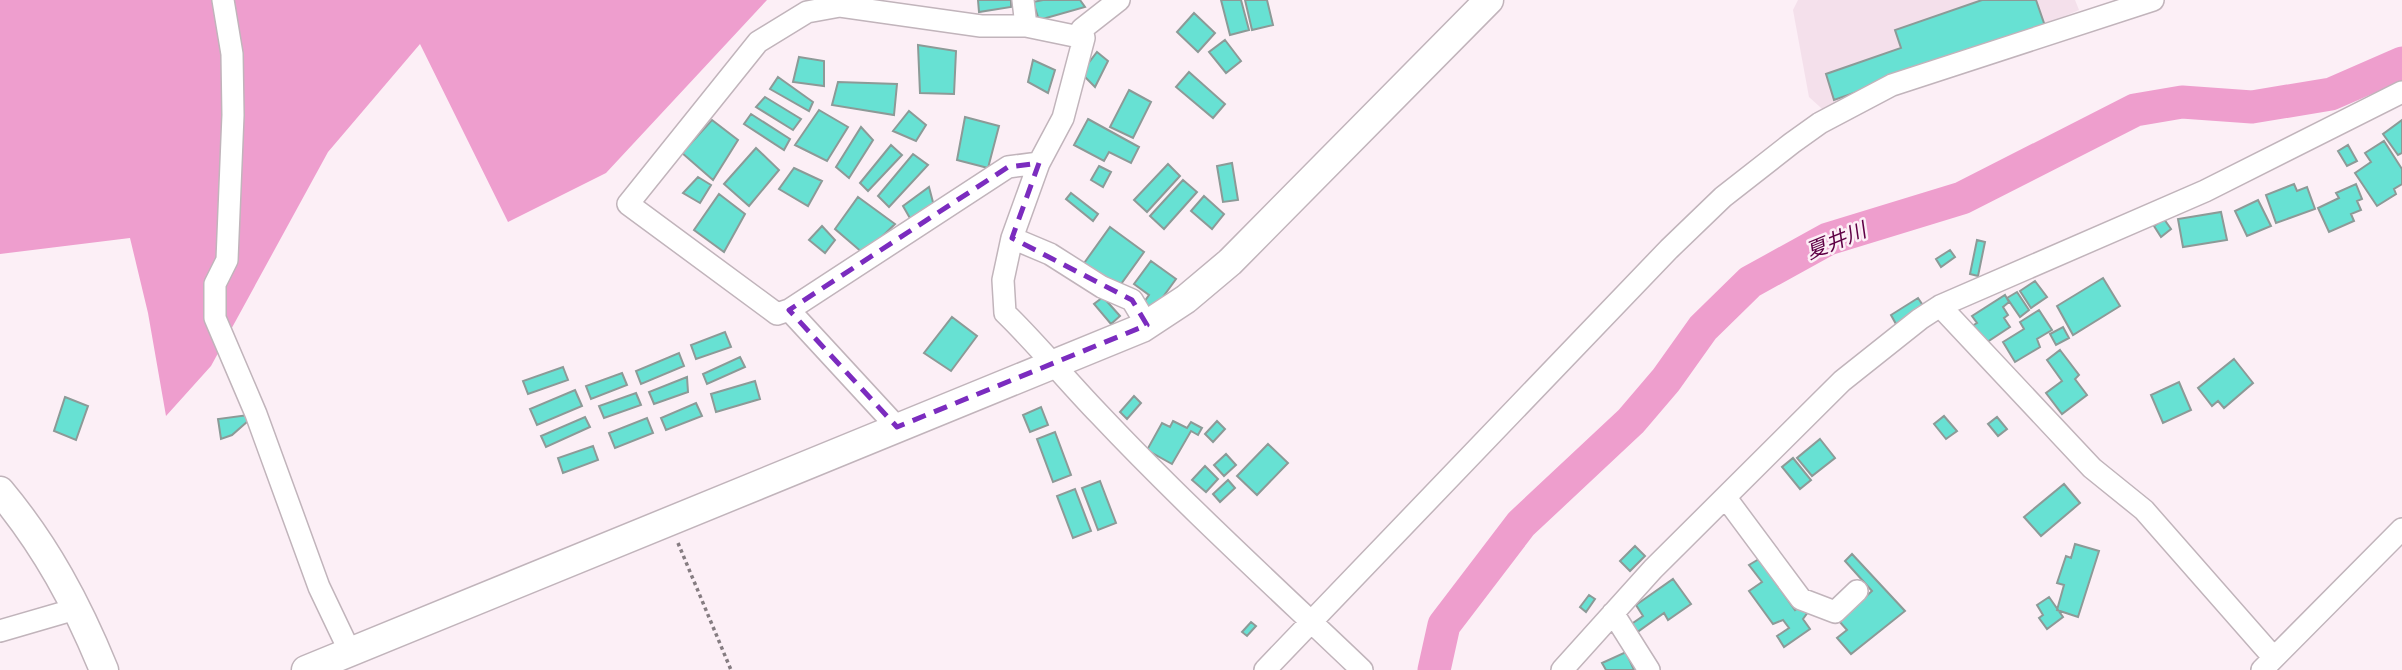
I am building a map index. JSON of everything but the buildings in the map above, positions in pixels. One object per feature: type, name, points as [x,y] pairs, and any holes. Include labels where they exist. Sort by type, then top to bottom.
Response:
[{"type":"street","points":[[223,0],[232,54],[233,115],[227,260],[215,284],[215,318],[256,414],[319,587],[350,652]]},
{"type":"street","points":[[1023,0],[1026,26]]},
{"type":"street","points":[[1119,0],[1082,29],[1084,38],[1063,118],[1039,163],[1012,238],[1003,279],[1005,313],[1054,362],[1098,413],[1362,670]]},
{"type":"street","points":[[306,670],[1147,325],[1186,299],[1230,262],[1489,0]]},
{"type":"street","points":[[1265,670],[1314,626],[1669,249],[1723,197],[1792,143],[1820,123],[1892,85],[2152,0]]},
{"type":"street","points":[[1039,163],[1008,167],[789,310],[777,314],[628,204],[758,42],[807,12],[840,6],[981,26],[1026,26],[1084,38]]},
{"type":"street","points":[[1562,670],[1653,569],[1842,382],[1920,318],[1940,306],[2205,191],[2402,92]]},
{"type":"street","points":[[1012,238],[1050,254],[1102,287],[1132,300],[1147,325]]},
{"type":"street","points":[[1940,306],[2092,468],[2144,510],[2268,664],[2402,529]]},
{"type":"street","points":[[789,310],[897,427]]},
{"type":"street","points":[[0,491],[51,560],[79,608],[104,670]]},
{"type":"street","points":[[1726,498],[1801,599],[1835,612],[1857,591]]},
{"type":"street","points":[[0,631],[79,608]]},
{"type":"street","points":[[1613,613],[1648,670]]},
{"type":"path","points":[[669,522],[731,670]]},
{"type":"highlighted area","points":[[1039,163],[1012,238],[1132,300],[1147,325],[897,427],[789,310],[1008,167]]},
{"type":"shaded area","points":[[0,0],[767,0],[606,173],[508,222],[420,44],[328,152],[211,366],[166,416],[148,313],[130,238],[0,254]]},
{"type":"shaded area","points":[[1798,0],[2075,0],[2079,10],[1831,117],[1809,97],[1793,10]]},
{"type":"waterway","name":"夏井川","points":[[1434,670],[1444,625],[1521,524],[1631,421],[1666,380],[1703,328],[1750,282],[1828,239],[1962,198],[2135,110],[2182,102],[2252,107],[2331,94],[2402,63]]}]
